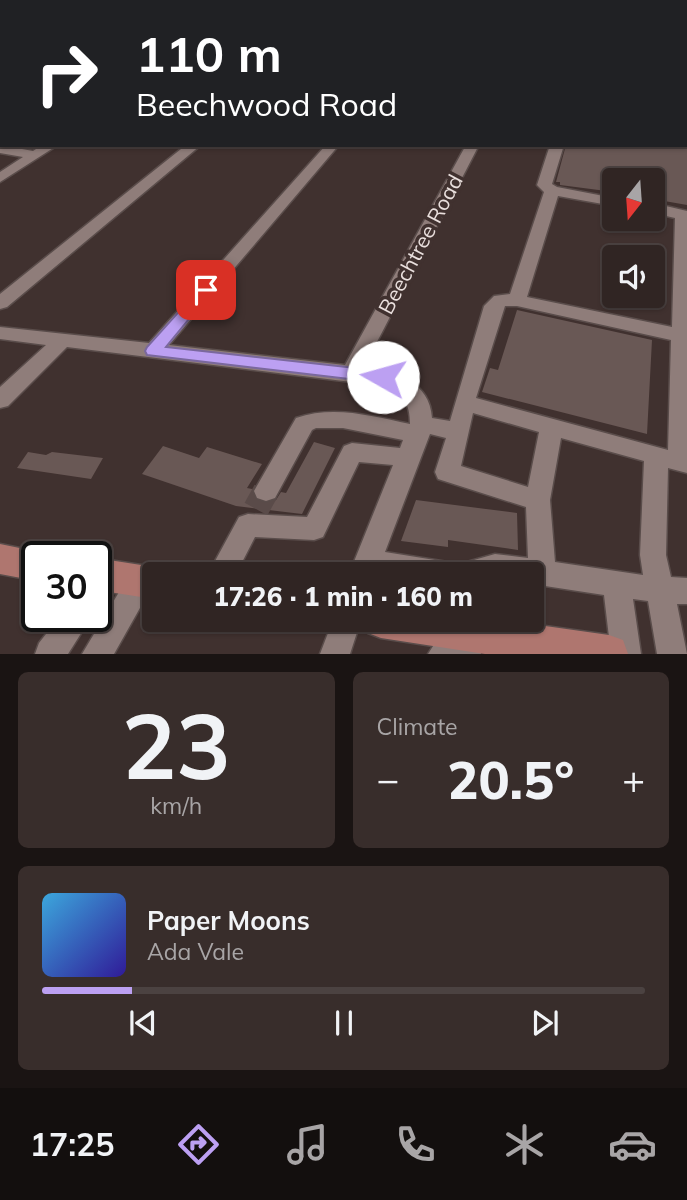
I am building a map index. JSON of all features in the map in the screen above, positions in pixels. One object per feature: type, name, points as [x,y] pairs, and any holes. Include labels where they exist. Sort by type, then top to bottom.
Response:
[{"type":"main road","points":[[427,632],[457,640],[609,654]]},
{"type":"street","points":[[0,178],[49,147]]},
{"type":"street","points":[[0,303],[192,147]]},
{"type":"street","points":[[153,351],[331,147]]},
{"type":"street","name":"Beechtree Road","points":[[351,373],[472,147]]},
{"type":"street","points":[[556,147],[544,185],[552,191],[602,200]]},
{"type":"street","points":[[0,149],[36,156]]},
{"type":"street","points":[[517,300],[552,191]]},
{"type":"street","points":[[665,211],[685,215],[685,336],[674,460],[653,555],[673,591],[672,654]]},
{"type":"street","points":[[538,500],[447,472],[493,306],[500,300],[517,300],[685,336]]},
{"type":"street","points":[[0,333],[383,377],[409,390],[418,399],[422,411],[417,439],[368,562]]},
{"type":"street","points":[[1,397],[63,340]]},
{"type":"street","points":[[464,403],[674,460]]},
{"type":"street","points":[[228,562],[304,424],[313,419],[336,420],[417,439]]},
{"type":"street","points":[[541,562],[538,500],[551,428]]},
{"type":"street","points":[[256,508],[314,529],[352,452],[459,432]]},
{"type":"street","points":[[544,571],[673,591]]},
{"type":"street","points":[[97,654],[119,581]]},
{"type":"street","points":[[617,583],[626,654]]},
{"type":"street","points":[[50,654],[66,632]]},
{"type":"street","points":[[335,654],[343,632]]},
{"type":"building","points":[[565,147],[687,147],[687,205],[665,201],[665,168],[602,168],[602,190],[560,185],[560,182],[556,182]]},
{"type":"building","points":[[517,310],[652,340],[647,434],[482,392],[490,368],[498,370]]},
{"type":"building","points":[[314,442],[335,448],[302,514],[236,506],[142,474],[163,446],[199,458],[207,447],[262,464],[247,488],[252,489],[256,500],[267,503],[276,500],[281,492],[286,493]]},
{"type":"building","points":[[28,452],[103,458],[91,479],[17,468]]},
{"type":"building","points":[[416,500],[517,513],[518,550],[448,540],[448,547],[401,541]]},
{"type":"tunnel","points":[[256,509],[266,491]]},
{"type":"route","points":[[206,290],[153,351],[383,377]]}]
